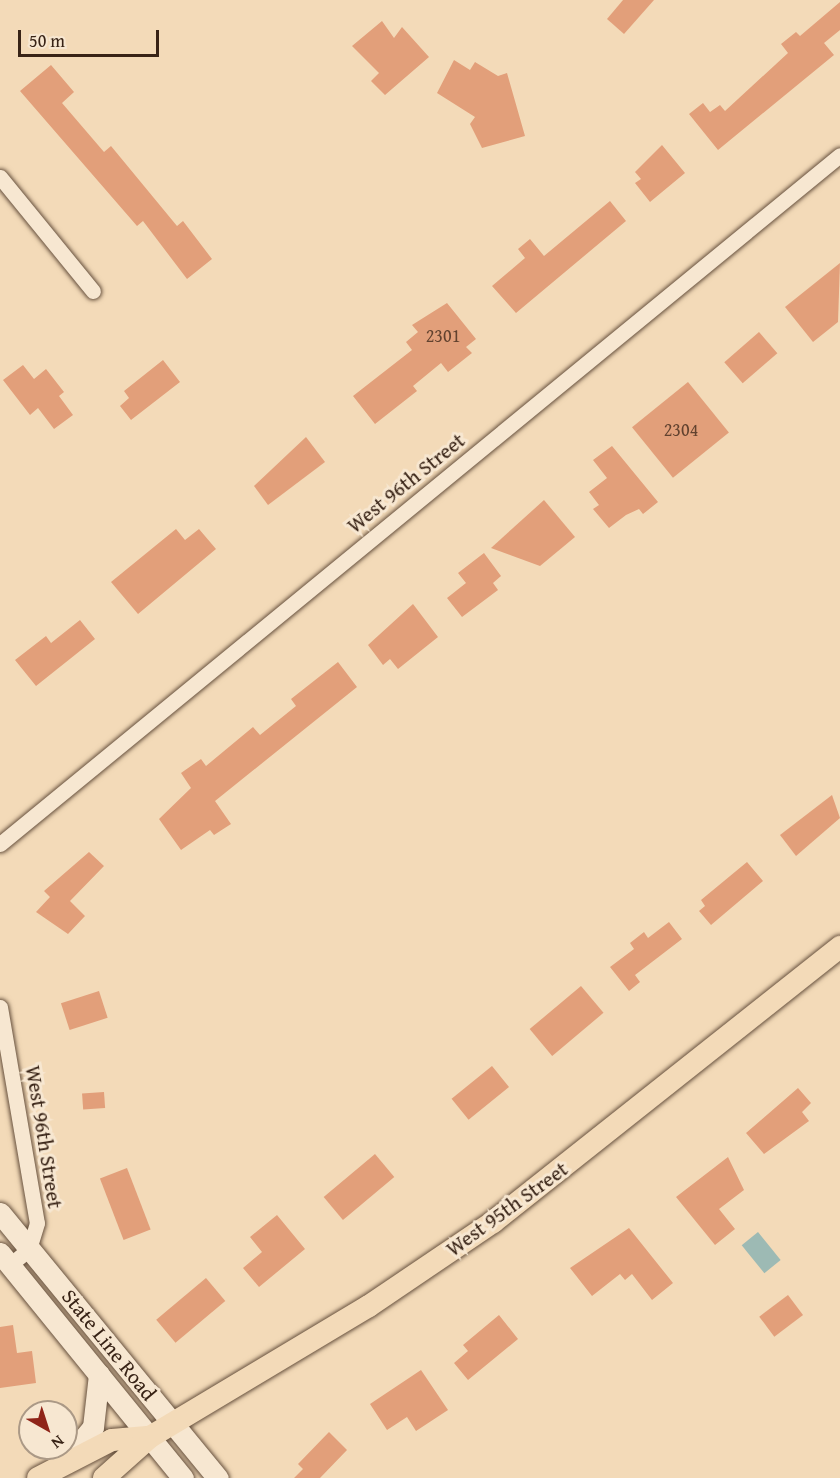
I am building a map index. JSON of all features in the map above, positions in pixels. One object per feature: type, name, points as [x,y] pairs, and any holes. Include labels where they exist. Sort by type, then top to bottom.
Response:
[{"type":"main road","name":"West 95th Street","points":[[150,1437],[369,1306],[493,1222],[840,947]]},
{"type":"main road","name":"State Line Road","points":[[0,1213],[218,1478]]},
{"type":"main road","name":"State Line Road","points":[[5,1259],[183,1478]]},
{"type":"main road","points":[[58,1468],[93,1427],[99,1374]]},
{"type":"main road","points":[[38,1478],[112,1440],[150,1437]]},
{"type":"main road","points":[[104,1478],[150,1437]]},
{"type":"street","name":"West 96th Street","points":[[0,844],[48,800],[840,154]]},
{"type":"street","points":[[0,177],[93,291]]},
{"type":"street","name":"West 96th Street","points":[[0,1007],[37,1223],[29,1249]]},
{"type":"street","points":[[5,1259],[29,1249]]},
{"type":"water","points":[[758,1232],[781,1260],[764,1273],[742,1245]]},
{"type":"building","points":[[623,0],[654,0],[624,34],[607,19]]},
{"type":"building","points":[[840,2],[840,30],[824,43],[834,55],[718,150],[689,114],[703,103],[710,112],[720,105],[725,111],[788,53],[781,44],[796,32],[800,36]]},
{"type":"building","points":[[382,21],[394,38],[402,27],[429,57],[385,95],[371,81],[379,73],[352,46]]},
{"type":"building","points":[[454,60],[470,70],[475,62],[498,76],[507,73],[525,136],[482,148],[470,124],[475,117],[437,93]]},
{"type":"building","points":[[51,65],[74,92],[62,103],[104,152],[111,146],[177,226],[183,221],[212,259],[187,279],[143,221],[137,226],[20,91]]},
{"type":"building","points":[[662,145],[685,173],[650,202],[635,183],[641,179],[635,172]]},
{"type":"building","points":[[610,201],[626,221],[516,313],[492,286],[525,258],[518,249],[530,239],[544,256]]},
{"type":"building","points":[[840,263],[838,322],[813,342],[785,307]]},
{"type":"building","points":[[447,303],[476,339],[466,347],[472,353],[448,372],[441,363],[413,386],[417,391],[375,424],[353,396],[412,350],[406,342],[418,332],[412,325]]},
{"type":"building","points":[[759,332],[777,353],[743,383],[724,362]]},
{"type":"building","points":[[163,360],[180,382],[131,420],[120,406],[129,398],[124,391]]},
{"type":"building","points":[[23,365],[34,379],[46,369],[64,392],[59,396],[73,415],[54,429],[38,408],[30,415],[3,380]]},
{"type":"building","points":[[688,382],[729,433],[673,478],[632,427]]},
{"type":"building","points":[[306,437],[325,462],[268,505],[254,486]]},
{"type":"building","points":[[612,446],[658,502],[643,514],[639,509],[626,515],[609,528],[593,509],[599,505],[589,492],[607,478],[593,460]]},
{"type":"building","points":[[544,500],[575,537],[540,566],[491,548]]},
{"type":"building","points":[[176,529],[185,540],[199,529],[216,549],[138,614],[111,582]]},
{"type":"building","points":[[484,553],[501,576],[493,583],[498,590],[462,617],[447,598],[466,583],[458,573]]},
{"type":"building","points":[[413,604],[438,637],[398,669],[390,659],[383,665],[368,645]]},
{"type":"building","points":[[80,620],[95,639],[36,686],[15,660],[46,636],[51,643]]},
{"type":"building","points":[[338,662],[357,687],[215,801],[231,824],[214,835],[210,830],[181,850],[159,819],[191,788],[181,773],[201,759],[206,766],[253,727],[260,735],[296,706],[291,699]]},
{"type":"building","points":[[832,795],[840,818],[796,856],[780,835]]},
{"type":"building","points":[[89,852],[104,866],[70,901],[85,916],[68,934],[36,912],[50,897],[44,891]]},
{"type":"building","points":[[747,862],[763,881],[711,925],[699,911],[705,906],[701,900]]},
{"type":"building","points":[[669,922],[682,939],[635,975],[640,982],[629,991],[610,967],[634,949],[630,943],[644,932],[648,938]]},
{"type":"building","points":[[581,986],[603,1013],[552,1056],[530,1029]]},
{"type":"building","points":[[99,991],[108,1018],[70,1030],[61,1003]]},
{"type":"building","points":[[492,1066],[509,1087],[469,1120],[452,1099]]},
{"type":"building","points":[[798,1088],[811,1103],[802,1112],[809,1121],[764,1154],[746,1133]]},
{"type":"building","points":[[104,1092],[105,1108],[83,1109],[82,1094]]},
{"type":"building","points":[[375,1154],[394,1177],[343,1220],[324,1197]]},
{"type":"building","points":[[728,1157],[744,1190],[719,1209],[735,1229],[715,1245],[676,1197]]},
{"type":"building","points":[[127,1168],[151,1230],[124,1240],[100,1178]]},
{"type":"building","points":[[277,1215],[305,1249],[259,1287],[243,1268],[262,1252],[250,1237]]},
{"type":"building","points":[[629,1228],[673,1283],[652,1300],[632,1274],[625,1280],[620,1274],[592,1296],[570,1268]]},
{"type":"building","points":[[206,1278],[225,1301],[175,1343],[156,1320]]},
{"type":"building","points":[[788,1295],[803,1315],[774,1337],[759,1317]]},
{"type":"building","points":[[499,1315],[518,1339],[468,1380],[454,1363],[468,1351],[463,1345]]},
{"type":"building","points":[[13,1325],[17,1353],[32,1351],[36,1383],[0,1388],[0,1327]]},
{"type":"building","points":[[421,1370],[448,1410],[416,1431],[407,1417],[387,1430],[370,1404]]},
{"type":"building","points":[[329,1432],[347,1450],[320,1478],[294,1478],[303,1469],[298,1464]]}]
